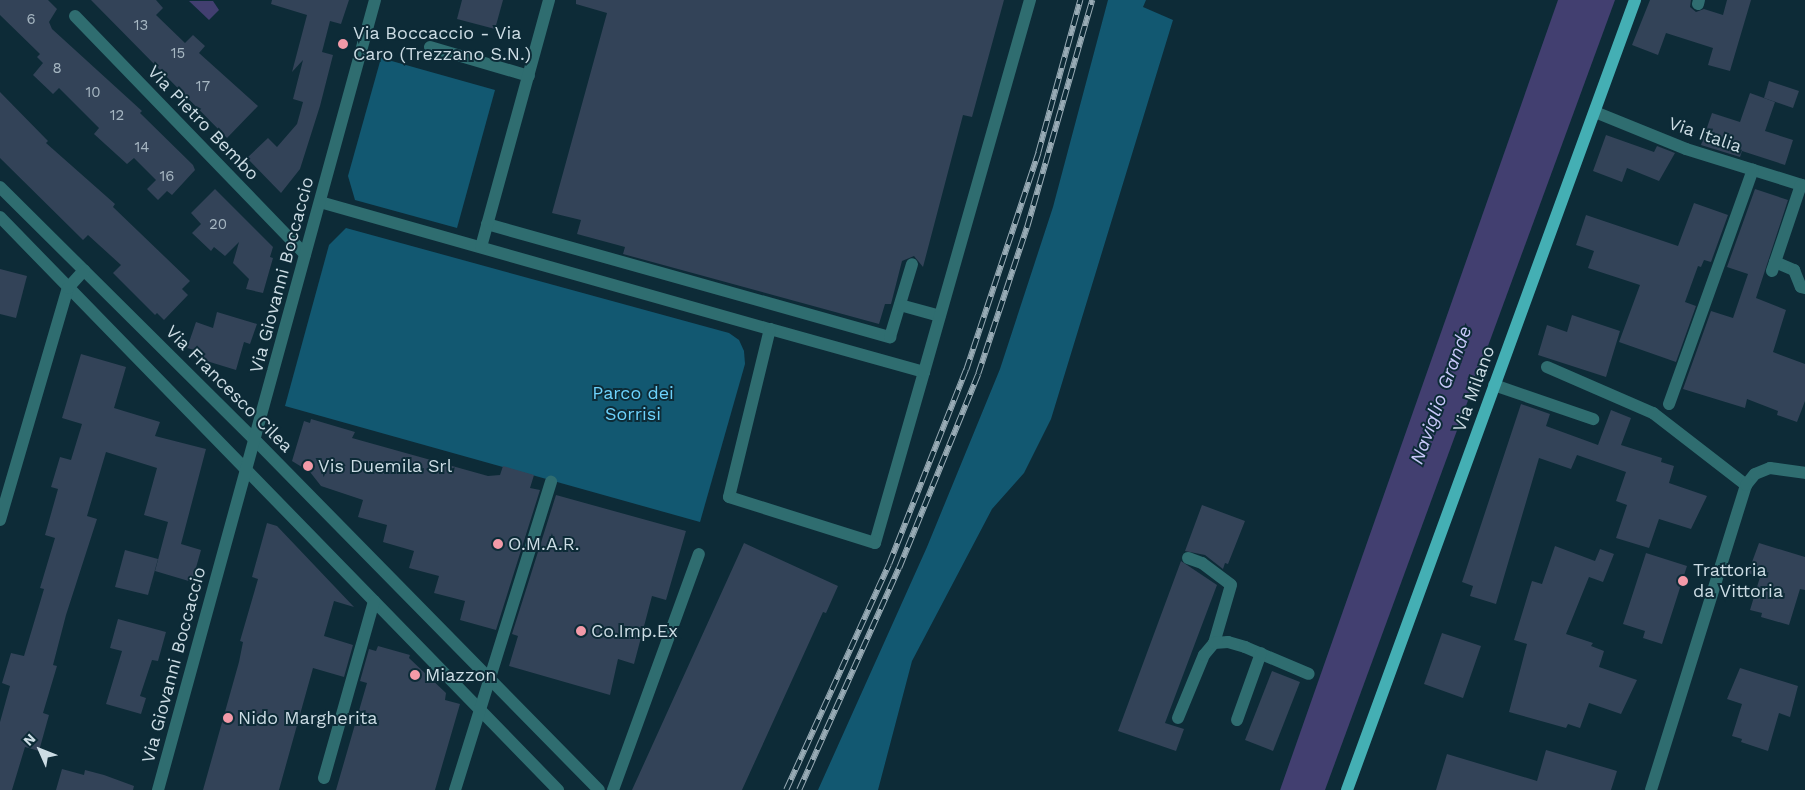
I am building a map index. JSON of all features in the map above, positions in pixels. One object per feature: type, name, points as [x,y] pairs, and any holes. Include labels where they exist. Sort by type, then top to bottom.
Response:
[{"type":"main road","name":"Via Milano","points":[[1346,790],[1635,0]]},
{"type":"street","name":"Via Giovanni Boccaccio","points":[[158,790],[375,0]]},
{"type":"street","points":[[481,247],[549,0]]},
{"type":"street","points":[[770,329],[729,497],[875,543],[1030,0]]},
{"type":"street","name":"Via Pietro Bembo","points":[[75,16],[305,254]]},
{"type":"street","points":[[430,47],[528,76]]},
{"type":"street","name":"Via Italia","points":[[1594,112],[1686,149],[1803,186]]},
{"type":"street","points":[[1669,404],[1753,170]]},
{"type":"street","points":[[1803,186],[1774,267],[1794,270],[1801,287],[1805,288]]},
{"type":"street","name":"Via Francesco Cilea","points":[[0,187],[254,439],[599,790]]},
{"type":"street","points":[[320,202],[924,372]]},
{"type":"street","points":[[0,217],[245,472],[558,790]]},
{"type":"street","points":[[487,224],[890,337],[912,264]]},
{"type":"street","points":[[0,520],[68,288],[84,270]]},
{"type":"street","points":[[900,305],[940,316]]},
{"type":"street","points":[[1547,367],[1653,413],[1746,485]]},
{"type":"street","points":[[1494,385],[1593,419]]},
{"type":"street","points":[[1651,790],[1746,485],[1755,474],[1770,468],[1805,473]]},
{"type":"street","points":[[455,790],[551,482]]},
{"type":"street","points":[[612,790],[699,554]]},
{"type":"street","points":[[1178,718],[1204,655],[1214,643],[1232,585],[1202,563],[1188,558]]},
{"type":"street","points":[[324,778],[374,601]]},
{"type":"street","points":[[1214,643],[1228,642],[1261,653],[1309,674]]},
{"type":"street","points":[[1236,720],[1261,653]]},
{"type":"green space","points":[[1108,0],[1146,0],[1143,7],[1173,20],[1051,419],[1024,473],[992,509],[912,661],[878,790],[818,790],[927,547],[1000,369],[1053,207]]},
{"type":"green space","points":[[381,58],[495,90],[457,228],[355,200],[348,176]]},
{"type":"green space","name":"Parco dei Sorrisi","points":[[346,228],[729,333],[739,340],[744,351],[745,364],[700,522],[285,406],[329,245]]},
{"type":"water","name":"Naviglio Grande","points":[[1558,0],[1615,0],[1325,790],[1280,790]]},
{"type":"water","points":[[189,1],[213,1],[219,10],[209,20]]},
{"type":"building","points":[[0,0],[48,0],[57,9],[49,22],[52,29],[142,111],[140,113],[193,165],[195,170],[172,195],[167,191],[158,200],[147,189],[156,180],[134,158],[127,164],[94,134],[99,128],[59,88],[53,94],[33,75],[43,63],[37,57],[40,54],[0,15]]},
{"type":"building","points":[[91,0],[156,0],[163,8],[156,15],[185,43],[193,35],[205,46],[199,53],[258,106],[227,138]]},
{"type":"building","points":[[272,0],[349,0],[341,24],[330,21],[322,52],[333,55],[320,106],[300,169],[281,193],[247,158],[268,138],[277,147],[297,124],[303,102],[293,99],[303,60],[292,72],[307,15],[271,4]]},
{"type":"building","points":[[462,0],[503,0],[495,29],[457,19]]},
{"type":"building","points":[[576,0],[1004,0],[972,117],[963,115],[923,267],[914,256],[902,261],[891,304],[885,304],[879,324],[623,254],[625,247],[577,234],[581,220],[552,213],[607,13],[576,4]]},
{"type":"building","points":[[1650,0],[1691,0],[1690,7],[1696,12],[1704,9],[1723,15],[1727,0],[1751,0],[1730,71],[1708,65],[1713,48],[1666,33],[1658,55],[1632,45]]},
{"type":"building","points":[[1769,81],[1799,91],[1793,108],[1764,98]]},
{"type":"building","points":[[0,92],[48,141],[46,143],[115,204],[113,207],[190,281],[182,289],[188,295],[164,320],[157,313],[155,315],[113,273],[121,265],[88,235],[83,240],[0,158]]},
{"type":"building","points":[[1750,93],[1775,102],[1765,131],[1793,140],[1785,165],[1742,151],[1740,157],[1701,145],[1712,113],[1740,122]]},
{"type":"building","points":[[1606,135],[1654,152],[1657,146],[1675,153],[1659,181],[1627,168],[1622,182],[1593,171]]},
{"type":"building","points":[[215,189],[273,247],[270,257],[273,258],[263,293],[246,289],[249,279],[233,263],[239,242],[225,256],[214,247],[211,251],[192,233],[201,224],[191,213]]},
{"type":"building","points":[[1755,189],[1788,200],[1756,298],[1786,310],[1773,352],[1805,364],[1805,401],[1797,422],[1777,415],[1778,411],[1747,399],[1745,408],[1683,389],[1711,311],[1733,318],[1748,274],[1727,267]]},
{"type":"building","points":[[1694,203],[1728,215],[1711,262],[1704,260],[1701,267],[1698,266],[1685,302],[1696,306],[1676,362],[1619,342],[1640,285],[1588,268],[1594,251],[1576,245],[1586,215],[1678,246]]},
{"type":"building","points":[[0,269],[27,276],[16,318],[0,314]]},
{"type":"building","points":[[217,312],[257,324],[250,344],[244,342],[236,370],[200,359],[202,352],[187,348],[196,322],[213,328]]},
{"type":"building","points":[[1572,315],[1620,331],[1606,377],[1538,355],[1547,325],[1567,332]]},
{"type":"building","points":[[81,354],[126,367],[114,408],[160,422],[155,436],[206,449],[181,544],[201,550],[192,582],[155,571],[168,522],[144,515],[157,468],[106,452],[87,516],[97,519],[66,615],[53,665],[57,666],[43,713],[49,715],[39,751],[25,747],[12,790],[0,790],[0,722],[10,686],[2,683],[11,653],[24,656],[44,589],[40,588],[55,538],[45,535],[58,489],[51,487],[60,457],[71,460],[82,424],[62,418]]},
{"type":"building","points":[[1521,404],[1550,414],[1546,426],[1598,445],[1611,410],[1631,418],[1621,445],[1662,458],[1661,462],[1674,466],[1669,483],[1707,496],[1691,529],[1659,519],[1649,548],[1616,538],[1627,505],[1616,501],[1626,472],[1577,455],[1571,469],[1539,458],[1496,604],[1470,596],[1473,586],[1462,582]]},
{"type":"building","points":[[311,419],[355,432],[352,438],[488,476],[500,475],[503,466],[534,475],[530,488],[540,490],[496,630],[460,620],[465,601],[434,593],[439,576],[409,568],[414,551],[383,542],[387,525],[358,517],[363,500],[321,486],[310,472],[292,461],[304,421],[310,423]]},
{"type":"building","points":[[556,495],[686,531],[666,600],[652,596],[634,664],[618,659],[610,695],[509,666],[518,636],[512,634]]},
{"type":"building","points":[[1202,505],[1245,521],[1228,564],[1225,563],[1223,569],[1205,555],[1185,551]]},
{"type":"building","points":[[267,523],[277,526],[354,607],[334,601],[324,636],[353,645],[344,677],[313,668],[279,790],[203,790],[239,662],[243,642],[240,641],[258,579],[252,577]]},
{"type":"building","points":[[744,543],[838,586],[826,613],[823,612],[742,790],[632,790]]},
{"type":"building","points":[[1759,543],[1805,557],[1805,590],[1800,589],[1789,625],[1761,617],[1762,613],[1750,610],[1760,577],[1748,573]]},
{"type":"building","points":[[1555,546],[1595,561],[1600,549],[1614,554],[1603,582],[1589,577],[1566,634],[1593,643],[1591,646],[1604,651],[1599,667],[1637,680],[1621,714],[1589,703],[1580,728],[1568,724],[1566,728],[1509,712],[1527,644],[1514,640],[1532,581],[1542,584]]},
{"type":"building","points":[[125,550],[158,559],[148,595],[115,587]]},
{"type":"building","points":[[1646,553],[1687,566],[1662,644],[1643,638],[1645,631],[1623,624]]},
{"type":"building","points":[[1181,561],[1217,585],[1165,723],[1184,729],[1176,751],[1118,731]]},
{"type":"building","points":[[118,619],[166,632],[158,661],[152,660],[140,696],[146,698],[141,714],[106,704],[122,651],[110,648]]},
{"type":"building","points":[[1442,633],[1481,646],[1463,698],[1424,684]]},
{"type":"building","points":[[378,646],[410,655],[409,658],[446,693],[445,700],[460,704],[435,790],[336,790],[367,683],[360,681],[369,649],[376,651]]},
{"type":"building","points":[[1740,668],[1798,686],[1790,717],[1779,713],[1768,751],[1741,742],[1742,739],[1732,736],[1742,704],[1727,699]]},
{"type":"building","points":[[1272,671],[1300,682],[1273,751],[1245,740]]},
{"type":"building","points":[[1546,750],[1617,771],[1611,790],[1436,790],[1447,754],[1537,781]]},
{"type":"building","points":[[62,769],[84,775],[85,770],[104,775],[134,786],[133,790],[56,790]]},
{"type":"railway","points":[[786,790],[889,564],[966,370],[1038,153],[1080,0]]},
{"type":"railway","points":[[799,790],[899,568],[978,374],[1027,227],[1092,0]]},
{"type":"place","name":"Via Boccaccio - Via Caro (Trezzano S.N.)","points":[[343,44]]},
{"type":"place","name":"Vis Duemila Srl","points":[[308,466]]},
{"type":"place","name":"O.M.A.R.","points":[[498,544]]},
{"type":"place","name":"Trattoria da Vittoria","points":[[1683,581]]},
{"type":"place","name":"Co.Imp.Ex","points":[[581,631]]},
{"type":"place","name":"Miazzon","points":[[415,675]]},
{"type":"place","name":"Nido Margherita","points":[[228,718]]}]
